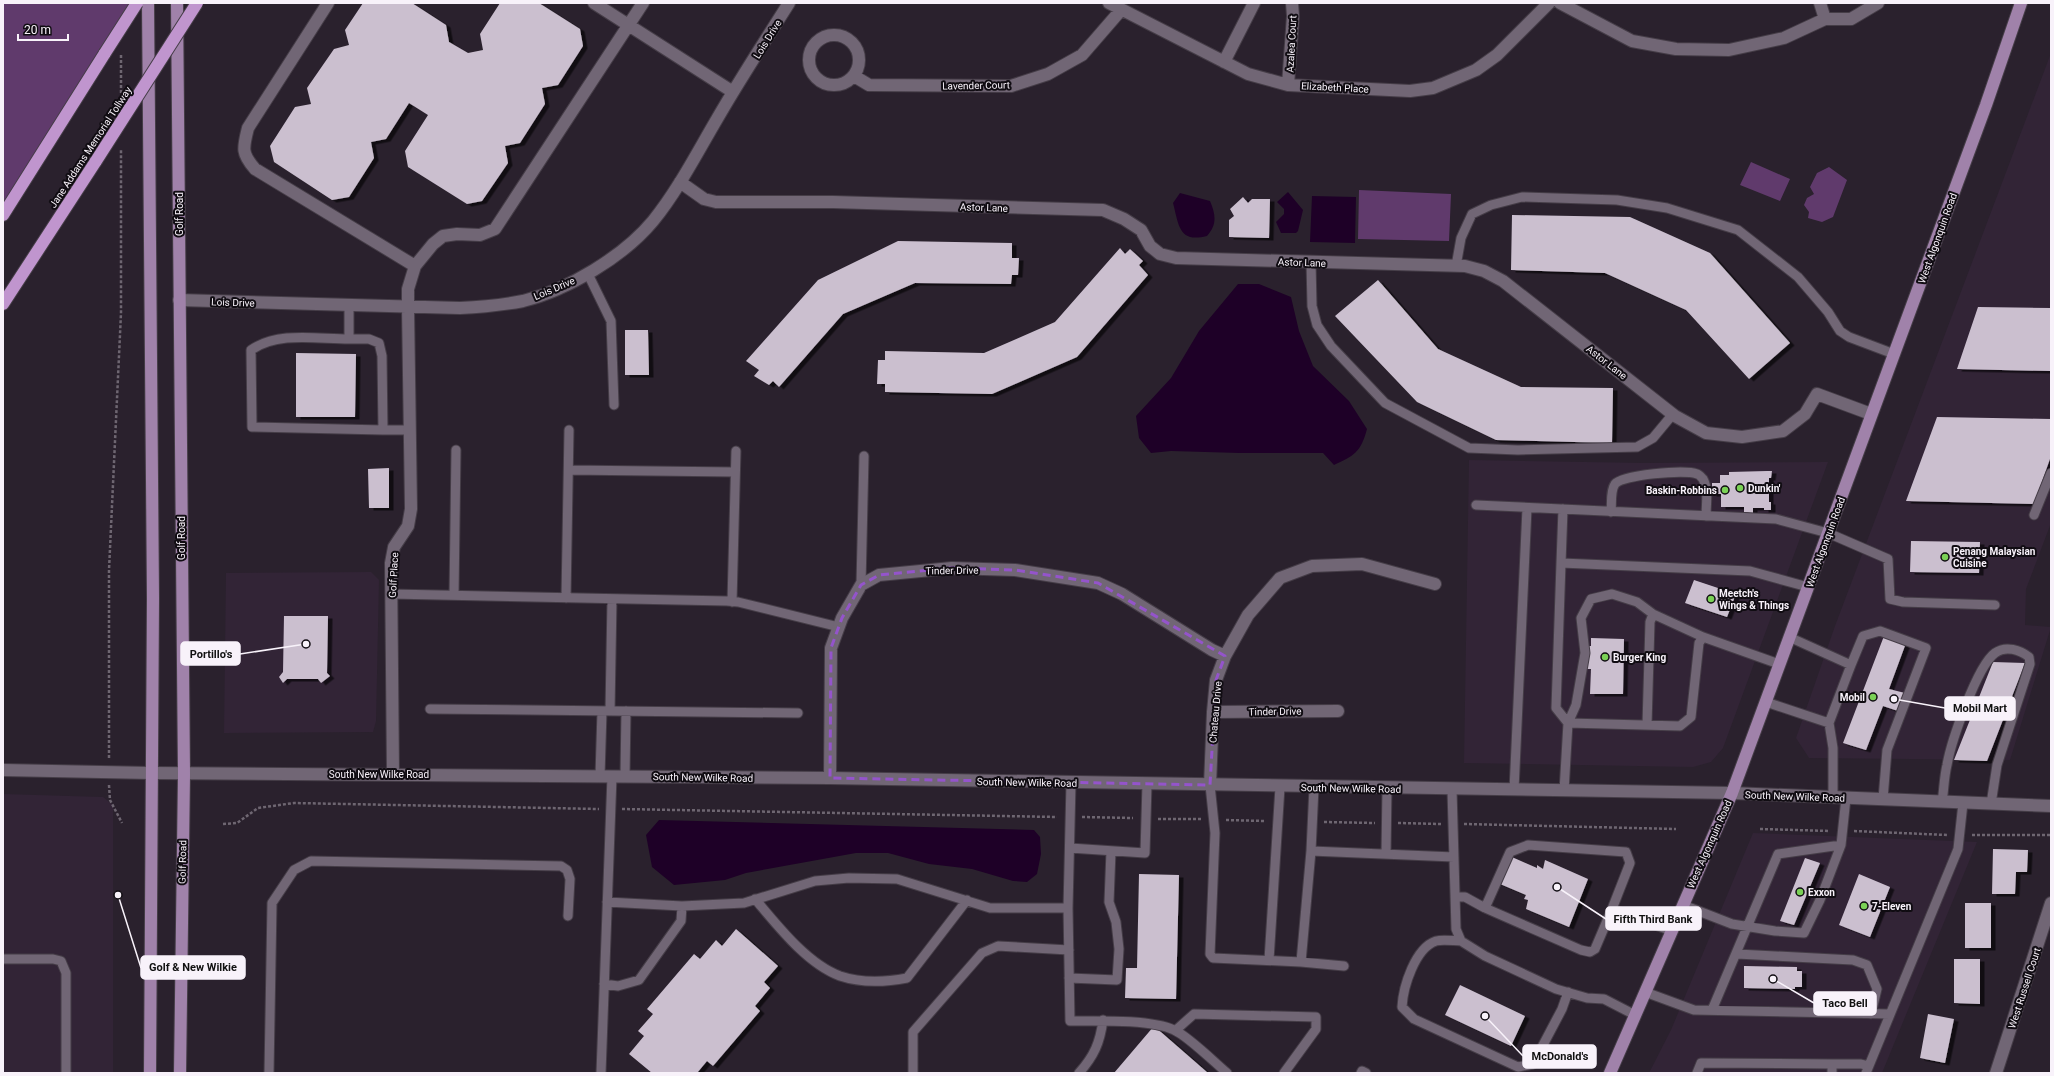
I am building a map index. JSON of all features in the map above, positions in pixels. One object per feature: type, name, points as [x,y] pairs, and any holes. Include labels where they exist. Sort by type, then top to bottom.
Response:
[{"type":"highway","points":[[3,215],[137,3]]},
{"type":"highway","name":"Jane Addams Memorial Tollway","points":[[3,304],[197,3]]},
{"type":"main road","points":[[148,3],[153,590],[150,1073]]},
{"type":"main road","name":"Golf Road","points":[[177,3],[184,774],[180,1073]]},
{"type":"main road","name":"West Algonquin Road","points":[[1610,1073],[1732,793],[1986,105],[2021,3]]},
{"type":"street","points":[[328,3],[248,128],[243,146],[245,158],[255,169],[415,266],[433,244],[443,236],[456,234],[480,235],[495,229],[643,3]]},
{"type":"street","points":[[594,3],[733,92]]},
{"type":"street","name":"Lois Drive","points":[[179,300],[408,308],[497,306],[525,300],[588,274],[631,244],[653,221],[680,182],[733,92],[789,3]]},
{"type":"street","name":"Elizabeth Place","points":[[1109,3],[1248,74],[1288,85],[1410,90],[1433,88],[1476,70],[1497,55],[1549,3]]},
{"type":"street","points":[[1224,62],[1254,3]]},
{"type":"street","name":"Azalea Court","points":[[1288,85],[1293,16],[1292,3]]},
{"type":"street","points":[[1560,3],[1632,41],[1676,49],[1729,50],[1784,38],[1825,19],[1851,19],[1878,3]]},
{"type":"street","points":[[1820,3],[1825,19]]},
{"type":"street","name":"Lavender Court","points":[[854,76],[869,85],[1011,86],[1048,74],[1082,55],[1121,10]]},
{"type":"street","points":[[838,35],[846,38],[858,51],[858,64],[854,76],[841,84],[833,85],[819,80],[810,67],[810,59],[815,44],[829,36],[838,35]]},
{"type":"street","name":"Astor Lane","points":[[680,182],[704,199],[716,202],[833,202],[1103,210],[1124,219],[1141,230],[1150,246],[1160,254],[1188,258],[1456,266],[1484,271],[1502,281],[1673,414],[1706,434],[1742,437],[1783,431],[1805,414],[1817,394],[1871,414]]},
{"type":"street","name":"Golf Place","points":[[393,774],[391,563],[394,547],[408,526],[411,509],[408,288],[415,266]]},
{"type":"street","name":"Chateau Drive","points":[[1210,785],[1216,680],[1225,656],[1248,615],[1280,578],[1312,566],[1362,564],[1435,584]]},
{"type":"street","name":"Tinder Drive","points":[[861,585],[880,575],[952,568],[1015,570],[1098,583],[1122,594],[1212,650],[1225,656]]},
{"type":"street","points":[[830,778],[831,648],[839,627],[861,585]]},
{"type":"street","name":"Tinder Drive","points":[[1213,712],[1338,711]]},
{"type":"street","name":"South New Wilke Road","points":[[3,770],[184,774],[393,774],[830,778],[1452,790],[1732,793],[2051,806]]},
{"type":"street","name":"West Russell Court","points":[[1996,1073],[2051,903]]},
{"type":"lane","points":[[1456,266],[1461,238],[1472,214],[1491,205],[1522,197],[1617,200],[1667,208],[1716,221],[1738,230],[1798,276],[1828,312],[1840,331],[1849,337],[1894,354]]},
{"type":"lane","points":[[1311,262],[1312,306],[1317,325],[1331,346],[1385,403],[1469,448],[1518,450],[1636,447],[1654,438],[1673,414]]},
{"type":"lane","points":[[588,274],[611,321],[614,405]]},
{"type":"lane","points":[[349,306],[349,339]]},
{"type":"lane","points":[[383,430],[382,356],[379,342],[369,339],[285,338],[263,342],[251,350],[252,427],[383,430],[409,430]]},
{"type":"lane","points":[[566,598],[569,430]]},
{"type":"lane","points":[[454,595],[456,450]]},
{"type":"lane","points":[[732,602],[736,451]]},
{"type":"lane","points":[[861,585],[864,456]]},
{"type":"lane","points":[[569,470],[735,472]]},
{"type":"lane","points":[[1611,512],[1612,495],[1615,484],[1624,478],[1681,472],[1696,474],[1703,478],[1707,489],[1706,516]]},
{"type":"lane","points":[[2034,515],[2051,473]]},
{"type":"lane","points":[[1476,505],[1776,519],[1828,534],[1888,559],[1890,599],[1903,602],[1996,605]]},
{"type":"lane","points":[[1514,790],[1527,508]]},
{"type":"lane","points":[[1563,509],[1556,708],[1568,723],[1680,726],[1691,717],[1699,643],[1703,637]]},
{"type":"lane","points":[[1561,563],[1750,571],[1808,586]]},
{"type":"lane","points":[[391,594],[732,602],[839,627]]},
{"type":"lane","points":[[1564,791],[1568,723],[1576,705],[1585,653],[1581,618],[1591,599],[1612,594],[1637,602],[1653,614],[1703,637],[1779,664]]},
{"type":"lane","points":[[600,776],[606,711],[612,599]]},
{"type":"lane","points":[[1647,725],[1650,622],[1653,614]]},
{"type":"lane","points":[[1833,797],[1833,748],[1829,723],[1850,665],[1863,636],[1880,631],[1926,648],[1887,750],[1883,799]]},
{"type":"lane","points":[[1789,637],[1850,665]]},
{"type":"lane","points":[[1942,802],[1946,766],[1952,744],[1981,671],[1995,653],[2007,649],[2020,650],[2029,657],[2030,664],[1997,765],[1991,804]]},
{"type":"lane","points":[[1766,702],[1829,723]]},
{"type":"lane","points":[[430,708],[798,714]]},
{"type":"lane","points":[[625,776],[626,711]]},
{"type":"lane","points":[[601,1073],[612,776]]},
{"type":"lane","points":[[1071,782],[1068,908],[1070,1021],[1103,1020],[1161,1025],[1176,1030],[1227,1073]]},
{"type":"lane","points":[[1070,848],[1145,853],[1147,784]]},
{"type":"lane","points":[[1210,785],[1215,833],[1210,954],[1213,958],[1269,960],[1344,966]]},
{"type":"lane","points":[[1269,960],[1280,787]]},
{"type":"lane","points":[[1301,962],[1311,851],[1314,787]]},
{"type":"lane","points":[[1386,854],[1387,788]]},
{"type":"lane","points":[[1452,790],[1456,929],[1461,941]]},
{"type":"lane","points":[[1683,906],[1732,924],[1804,933],[1820,900],[1841,845],[1846,798]]},
{"type":"lane","points":[[1697,1073],[1700,1063],[1832,1068],[1862,1064],[1868,1070],[1958,849],[1963,803]]},
{"type":"lane","points":[[1455,897],[1465,898],[1485,908],[1581,950],[1590,952],[1595,949],[1630,863],[1626,852],[1528,845],[1510,852],[1485,908]]},
{"type":"lane","points":[[1712,1010],[1749,926],[1778,854],[1841,845]]},
{"type":"lane","points":[[1069,978],[1117,980],[1118,942],[1116,922],[1109,902],[1111,851]]},
{"type":"lane","points":[[1311,851],[1454,857]]},
{"type":"lane","points":[[269,1073],[272,903],[294,870],[311,861],[561,866],[568,870],[570,879],[568,916]]},
{"type":"lane","points":[[607,902],[682,906],[744,903],[815,881],[849,878],[897,879],[990,908],[1068,908]]},
{"type":"lane","points":[[755,899],[782,930],[818,964],[841,976],[884,982],[907,978],[967,900]]},
{"type":"lane","points":[[604,984],[618,986],[639,980],[681,921],[682,906]]},
{"type":"lane","points":[[1612,909],[1672,931]]},
{"type":"lane","points":[[1568,992],[1562,1009],[1533,1064],[1518,1067],[1414,1019],[1402,1007],[1403,992],[1418,956],[1436,941],[1461,941],[1485,956],[1556,989],[1568,992],[1587,998],[1604,999],[1635,1015]]},
{"type":"lane","points":[[913,1073],[913,1032],[982,953],[998,946],[1069,950]]},
{"type":"lane","points":[[1737,954],[1853,960],[1867,965],[1877,989],[1871,1014]]},
{"type":"lane","points":[[3,959],[53,959],[61,961],[66,973],[66,1073]]},
{"type":"lane","points":[[1645,992],[1694,1010],[1890,1014]]},
{"type":"lane","points":[[1176,1030],[1194,1014],[1316,1017],[1316,1029],[1284,1073]]},
{"type":"lane","points":[[1079,1073],[1093,1056],[1101,1033],[1103,1020]]},
{"type":"lane","points":[[1361,1073],[1362,1071],[1366,1073]]},
{"type":"path","points":[[121,50],[121,97]]},
{"type":"path","points":[[109,717],[109,570],[121,313],[121,144]]},
{"type":"path","points":[[110,800],[122,823]]},
{"type":"path","points":[[223,824],[237,823],[258,808],[294,803],[1277,821]]},
{"type":"path","points":[[1313,822],[1676,829]]},
{"type":"path","points":[[1760,829],[1960,835],[2051,834]]},
{"type":"highlighted area","points":[[952,568],[1015,570],[1098,583],[1225,656],[1216,680],[1210,785],[830,778],[831,648],[842,618],[861,585],[879,575]]},
{"type":"shaded area","points":[[3,3],[136,3],[3,210]]},
{"type":"shaded area","points":[[2051,53],[2051,523],[2026,589],[2025,625],[2051,627],[2010,760],[1809,758],[1796,738],[1835,626]]},
{"type":"shaded area","points":[[1751,162],[1790,179],[1780,201],[1740,185]]},
{"type":"shaded area","points":[[1829,167],[1847,180],[1833,217],[1822,222],[1808,218],[1809,212],[1804,205],[1807,198],[1814,194],[1810,187],[1817,173]]},
{"type":"shaded area","points":[[1359,190],[1451,194],[1449,241],[1358,239]]},
{"type":"shaded area","points":[[1288,192],[1303,210],[1298,231],[1296,233],[1281,233],[1276,222],[1284,214],[1284,209],[1277,202]]},
{"type":"shaded area","points":[[1180,193],[1210,201],[1214,215],[1214,224],[1207,236],[1198,238],[1191,237],[1182,231],[1173,203]]},
{"type":"shaded area","points":[[1312,196],[1356,197],[1355,243],[1310,242]]},
{"type":"shaded area","points":[[1238,284],[1259,284],[1291,297],[1299,331],[1313,366],[1349,401],[1367,429],[1362,443],[1352,456],[1334,465],[1323,453],[1171,451],[1151,453],[1139,438],[1136,416],[1171,378],[1199,331]]},
{"type":"shaded area","points":[[1469,460],[1645,463],[1828,462],[1723,748],[1711,762],[1693,767],[1464,763]]},
{"type":"shaded area","points":[[371,572],[379,580],[376,721],[373,732],[224,733],[226,573]]},
{"type":"shaded area","points":[[3,794],[103,797],[113,805],[113,1073],[3,1073]]},
{"type":"shaded area","points":[[659,820],[1034,830],[1040,837],[1041,854],[1037,874],[1027,882],[1013,881],[972,869],[929,864],[888,853],[856,853],[746,873],[725,880],[674,885],[652,867],[646,835]]},
{"type":"shaded area","points":[[1753,833],[1977,842],[1882,1073],[1649,1073],[1671,1030]]},
{"type":"building","points":[[363,3],[412,3],[446,25],[449,42],[468,53],[483,50],[480,34],[500,3],[539,3],[580,29],[583,46],[558,85],[542,88],[545,104],[520,143],[505,146],[508,163],[482,201],[467,204],[408,167],[405,151],[428,115],[409,103],[386,139],[371,142],[374,158],[349,197],[332,200],[274,162],[270,146],[295,107],[311,104],[307,88],[334,49],[349,45],[345,30]]},
{"type":"building","points":[[1243,197],[1248,203],[1252,199],[1270,199],[1269,238],[1229,237],[1229,220],[1234,216],[1230,209]]},
{"type":"building","points":[[1512,215],[1630,217],[1710,253],[1790,343],[1749,379],[1686,310],[1605,273],[1511,270]]},
{"type":"building","points":[[898,241],[1012,243],[1012,258],[1019,258],[1018,275],[1012,275],[1011,284],[915,283],[843,314],[779,387],[773,381],[769,385],[754,376],[759,370],[746,361],[818,280]]},
{"type":"building","points":[[1120,248],[1125,254],[1130,249],[1143,261],[1139,265],[1148,275],[1077,357],[992,394],[885,392],[885,384],[877,384],[878,360],[885,360],[885,351],[984,353],[1055,322]]},
{"type":"building","points":[[1378,280],[1438,349],[1521,387],[1613,388],[1612,443],[1496,440],[1417,402],[1335,316]]},
{"type":"building","points":[[1978,307],[2051,308],[2051,371],[1957,369]]},
{"type":"building","points":[[625,330],[648,330],[649,375],[625,375]]},
{"type":"building","points":[[296,353],[356,354],[355,417],[296,417]]},
{"type":"building","points":[[1937,417],[2051,419],[2051,456],[2034,504],[1906,501]]},
{"type":"building","points":[[389,468],[389,508],[369,508],[368,469]]},
{"type":"building","name":"Dunkin'","points":[[1772,471],[1771,478],[1769,478],[1769,502],[1771,502],[1771,510],[1764,510],[1764,508],[1753,508],[1753,513],[1744,512],[1744,507],[1721,507],[1721,494],[1712,494],[1712,483],[1720,483],[1720,475],[1729,475],[1729,472]]},
{"type":"building","name":"Penang Malaysian Cuisine","points":[[1911,541],[1980,542],[1979,573],[1910,572]]},
{"type":"building","name":"Meetch's Wings & Things","points":[[1694,580],[1736,594],[1727,617],[1685,603]]},
{"type":"building","points":[[284,616],[328,616],[327,673],[330,676],[321,683],[318,679],[287,679],[283,683],[279,677],[283,672]]},
{"type":"building","name":"Mobil","points":[[1884,636],[1906,643],[1889,689],[1905,693],[1898,711],[1883,706],[1866,750],[1843,743]]},
{"type":"building","name":"Burger King","points":[[1591,638],[1624,639],[1623,694],[1590,694],[1591,669],[1586,669],[1587,646],[1591,646]]},
{"type":"building","points":[[1993,662],[2025,663],[1987,761],[1954,760]]},
{"type":"building","points":[[1993,849],[2028,850],[2027,872],[2016,872],[2015,894],[1992,894]]},
{"type":"building","points":[[1505,854],[1537,868],[1537,865],[1543,869],[1545,860],[1588,879],[1569,927],[1526,909],[1528,900],[1524,899],[1526,895],[1493,881]]},
{"type":"building","name":"Exxon","points":[[1805,858],[1820,863],[1794,925],[1780,921]]},
{"type":"building","points":[[1139,874],[1179,875],[1176,999],[1125,998],[1126,968],[1137,968]]},
{"type":"building","name":"7-Eleven","points":[[1859,874],[1890,887],[1870,937],[1839,925]]},
{"type":"building","points":[[1965,903],[1991,903],[1991,948],[1965,948]]},
{"type":"building","points":[[736,929],[778,966],[764,982],[770,988],[755,1006],[760,1011],[713,1066],[707,1061],[697,1073],[652,1073],[629,1054],[644,1036],[638,1031],[653,1014],[647,1009],[694,954],[700,959],[716,940],[722,946]]},
{"type":"building","points":[[1954,959],[1980,959],[1980,1004],[1954,1003]]},
{"type":"building","points":[[1744,966],[1797,967],[1797,971],[1802,971],[1802,987],[1795,987],[1795,989],[1744,988]]},
{"type":"building","points":[[1460,985],[1525,1016],[1511,1046],[1445,1015]]},
{"type":"building","points":[[1928,1014],[1954,1019],[1945,1063],[1920,1058]]},
{"type":"building","points":[[1154,1026],[1208,1073],[1114,1073]]},
{"type":"place","name":"Dunkin'","points":[[1740,488]]},
{"type":"place","name":"Baskin-Robbins","points":[[1725,490]]},
{"type":"place","name":"Penang Malaysian Cuisine","points":[[1945,557]]},
{"type":"place","name":"Meetch's Wings & Things","points":[[1711,599]]},
{"type":"place","name":"Portillo's","points":[[306,644]]},
{"type":"place","name":"Burger King","points":[[1605,657]]},
{"type":"place","name":"Mobil","points":[[1873,697]]},
{"type":"place","name":"Mobil Mart","points":[[1894,699]]},
{"type":"place","name":"Fifth Third Bank","points":[[1557,887]]},
{"type":"place","name":"Exxon","points":[[1800,892]]},
{"type":"place","name":"Golf & New Wilkie","points":[[118,895]]},
{"type":"place","name":"7-Eleven","points":[[1864,906]]},
{"type":"place","name":"Taco Bell","points":[[1773,979]]},
{"type":"place","name":"McDonald's","points":[[1485,1016]]}]
